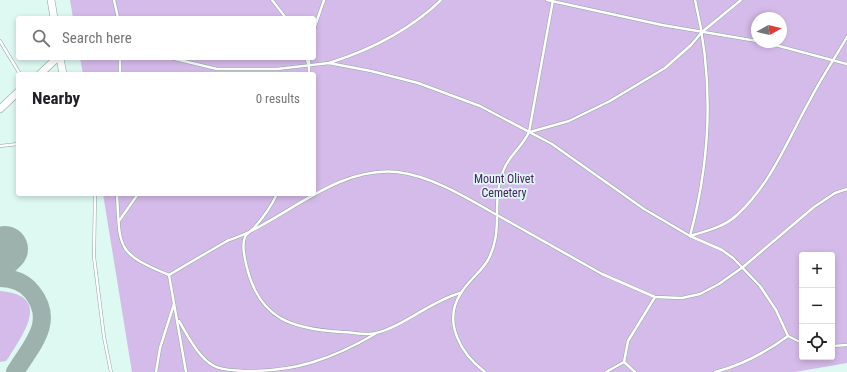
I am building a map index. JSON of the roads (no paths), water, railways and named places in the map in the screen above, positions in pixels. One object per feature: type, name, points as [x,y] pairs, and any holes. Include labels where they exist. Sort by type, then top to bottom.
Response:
[{"type":"street","points":[[51,0],[54,16]]},
{"type":"street","points":[[42,72],[55,61],[61,62],[63,72]]},
{"type":"street","points":[[0,109],[16,94]]},
{"type":"lane","points":[[114,0],[118,16]]},
{"type":"lane","points":[[272,0],[284,16]]},
{"type":"lane","points":[[316,23],[324,0]]},
{"type":"lane","points":[[179,60],[217,69],[277,69],[329,63],[389,38],[419,18],[441,0]]},
{"type":"lane","points":[[547,0],[595,12],[751,40]]},
{"type":"lane","points":[[690,236],[703,178],[708,139],[707,71],[696,0]]},
{"type":"lane","points":[[529,132],[569,121],[626,92],[665,68],[691,45],[702,32],[741,0]]},
{"type":"lane","points":[[485,372],[465,353],[456,337],[454,314],[461,293],[487,262],[492,252],[496,237],[498,189],[502,173],[529,132],[553,1]]},
{"type":"lane","points":[[690,236],[710,230],[736,216],[758,191],[847,37]]},
{"type":"lane","points":[[0,41],[19,72]]},
{"type":"lane","points":[[787,48],[847,64]]},
{"type":"lane","points":[[120,60],[120,72]]},
{"type":"lane","points":[[307,60],[309,66]]},
{"type":"lane","points":[[309,60],[309,72]]},
{"type":"lane","points":[[329,63],[371,71],[440,90],[500,115],[568,155],[644,209],[690,236],[722,250],[743,267],[760,286],[776,310],[788,336],[799,342]]},
{"type":"lane","points":[[0,146],[16,144]]},
{"type":"lane","points":[[316,194],[350,178],[384,172],[412,175],[427,180],[497,215],[587,267],[655,297],[682,298],[700,294],[719,284],[743,267],[814,207],[835,193],[847,189]]},
{"type":"lane","points":[[95,196],[94,257],[104,337],[111,372]]},
{"type":"lane","points":[[117,196],[120,239],[128,253],[140,262],[170,275]]},
{"type":"lane","points":[[119,221],[137,196]]},
{"type":"lane","points":[[276,196],[272,204],[245,238],[246,263],[255,291],[268,311],[284,321],[305,328],[324,331],[375,334]]},
{"type":"lane","points":[[170,275],[229,240],[252,231],[313,196]]},
{"type":"lane","points":[[170,275],[174,304],[179,321],[186,372]]},
{"type":"lane","points":[[179,321],[202,357],[221,369],[279,370],[298,367],[334,355],[406,320],[443,299],[461,293]]},
{"type":"lane","points":[[635,372],[628,368],[624,362],[628,341],[655,297]]},
{"type":"lane","points":[[156,372],[160,348],[174,304]]},
{"type":"lane","points":[[715,372],[743,364],[788,336]]},
{"type":"lane","points":[[835,346],[847,345]]},
{"type":"lane","points":[[606,372],[624,362]]},
{"type":"park label","name":"Mount Olivet Cemetery","points":[[504,186]]}]
